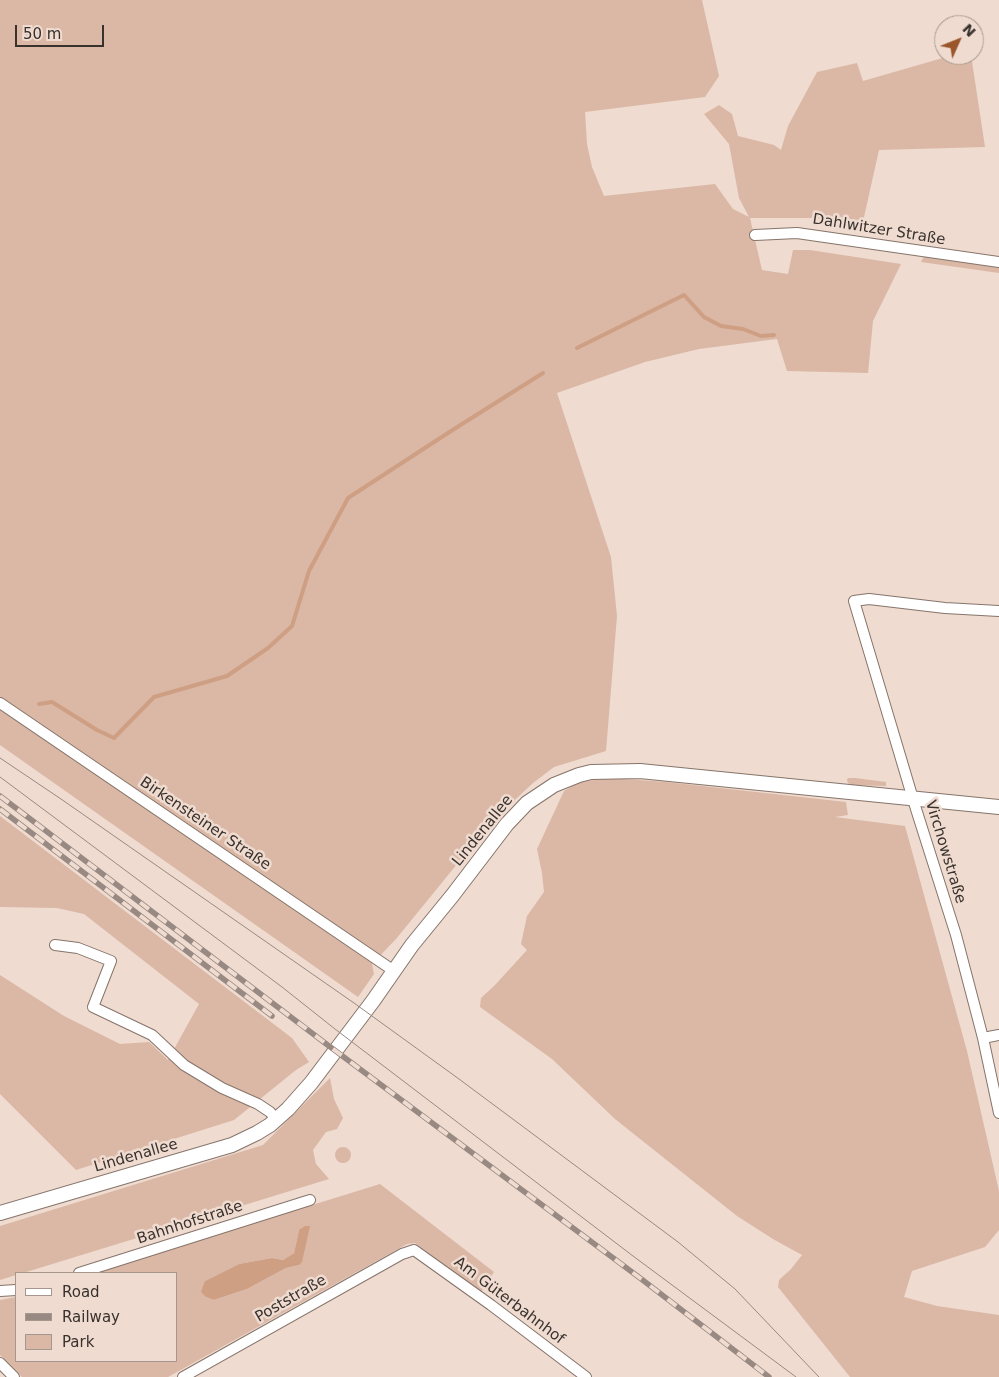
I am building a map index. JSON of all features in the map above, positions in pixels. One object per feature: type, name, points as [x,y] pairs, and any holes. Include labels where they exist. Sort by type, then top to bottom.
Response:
[{"type":"street","name":"Dahlwitzer Straße","points":[[755,235],[797,232],[999,262]]},
{"type":"street","name":"Virchowstraße","points":[[999,611],[945,608],[869,598],[854,601],[912,797],[956,935],[983,1038],[999,1113]]},
{"type":"street","name":"Birkensteiner Straße","points":[[0,703],[394,971]]},
{"type":"street","name":"Lindenallee","points":[[0,1214],[232,1145],[257,1133],[276,1119],[311,1082],[412,945],[511,820],[527,803],[554,785],[591,772],[640,771],[999,807]]},
{"type":"street","points":[[55,945],[78,948],[110,961],[93,1007],[152,1034],[184,1065],[222,1088],[258,1104],[270,1112],[276,1119]]},
{"type":"street","points":[[983,1038],[999,1035]]},
{"type":"street","name":"Bahnhofstraße","points":[[83,1272],[310,1200]]},
{"type":"street","name":"Poststraße","points":[[183,1377],[402,1254],[414,1250]]},
{"type":"street","name":"Am Güterbahnhof","points":[[414,1250],[586,1377]]},
{"type":"street","points":[[0,1291],[15,1290]]},
{"type":"street","points":[[0,1363],[14,1377]]},
{"type":"green space","points":[[0,0],[702,0],[719,76],[705,97],[585,112],[587,144],[592,167],[604,196],[715,184],[733,209],[749,217],[739,198],[729,144],[704,114],[719,105],[732,114],[738,136],[774,145],[781,150],[788,126],[817,72],[857,63],[863,81],[934,60],[934,65],[973,65],[985,147],[879,150],[862,226],[813,218],[750,218],[762,270],[788,274],[793,250],[810,250],[901,264],[873,321],[868,373],[787,371],[777,339],[699,349],[645,362],[557,393],[611,557],[617,616],[606,751],[554,767],[533,783],[504,810],[484,831],[396,939],[372,964],[374,974],[358,997],[0,745]]},
{"type":"green space","points":[[924,256],[999,268],[999,273],[921,262]]},
{"type":"green space","points":[[611,778],[666,782],[846,802],[848,815],[835,817],[905,826],[967,1051],[999,1191],[999,1230],[985,1247],[912,1271],[904,1297],[937,1306],[999,1315],[999,1377],[850,1377],[778,1287],[779,1280],[802,1255],[737,1216],[615,1119],[552,1059],[480,1007],[481,998],[527,950],[521,944],[527,916],[544,892],[537,849],[564,791],[579,782]]},
{"type":"green space","points":[[848,778],[886,782],[886,786],[852,785],[848,783]]},
{"type":"green space","points":[[0,816],[292,1038],[309,1062],[296,1070],[234,1120],[76,1170],[0,1094],[0,975],[64,1016],[120,1044],[149,1042],[168,1060],[199,1004],[84,914],[57,908],[0,907]]},
{"type":"green space","points":[[330,1078],[334,1099],[343,1118],[337,1129],[326,1132],[313,1150],[316,1164],[329,1179],[26,1272],[15,1272],[15,1275],[0,1280],[0,1226],[263,1145]]},
{"type":"green space","points":[[343,1147],[349,1149],[351,1155],[349,1161],[343,1163],[337,1161],[335,1155],[337,1149]]},
{"type":"green space","points":[[380,1184],[494,1272],[481,1292],[415,1243],[407,1244],[168,1377],[22,1377],[0,1355],[0,1300],[15,1297],[15,1362],[178,1362],[178,1272],[96,1272]],"holes":[[[299,1230],[299,1265],[286,1268],[247,1289],[214,1300],[206,1297],[205,1281],[239,1264],[272,1258],[283,1260],[294,1253]]]},
{"type":"shaded area","points":[[305,1226],[310,1226],[302,1262],[299,1265],[286,1268],[247,1289],[214,1300],[206,1297],[201,1292],[205,1281],[239,1264],[272,1258],[283,1260],[294,1253],[299,1230]]},
{"type":"waterway","points":[[577,348],[684,295],[704,317],[721,326],[743,329],[761,336],[774,335]]},
{"type":"waterway","points":[[39,704],[52,702],[97,730],[114,738],[154,697],[227,676],[268,648],[292,626],[309,571],[348,498],[543,373]]},
{"type":"tram line","points":[[0,758],[354,1003],[678,1242],[735,1289],[819,1377]]},
{"type":"tram line","points":[[0,777],[282,987],[633,1256],[796,1377]]},
{"type":"railway","points":[[0,796],[769,1377]]},
{"type":"railway","points":[[0,809],[272,1016]]}]
